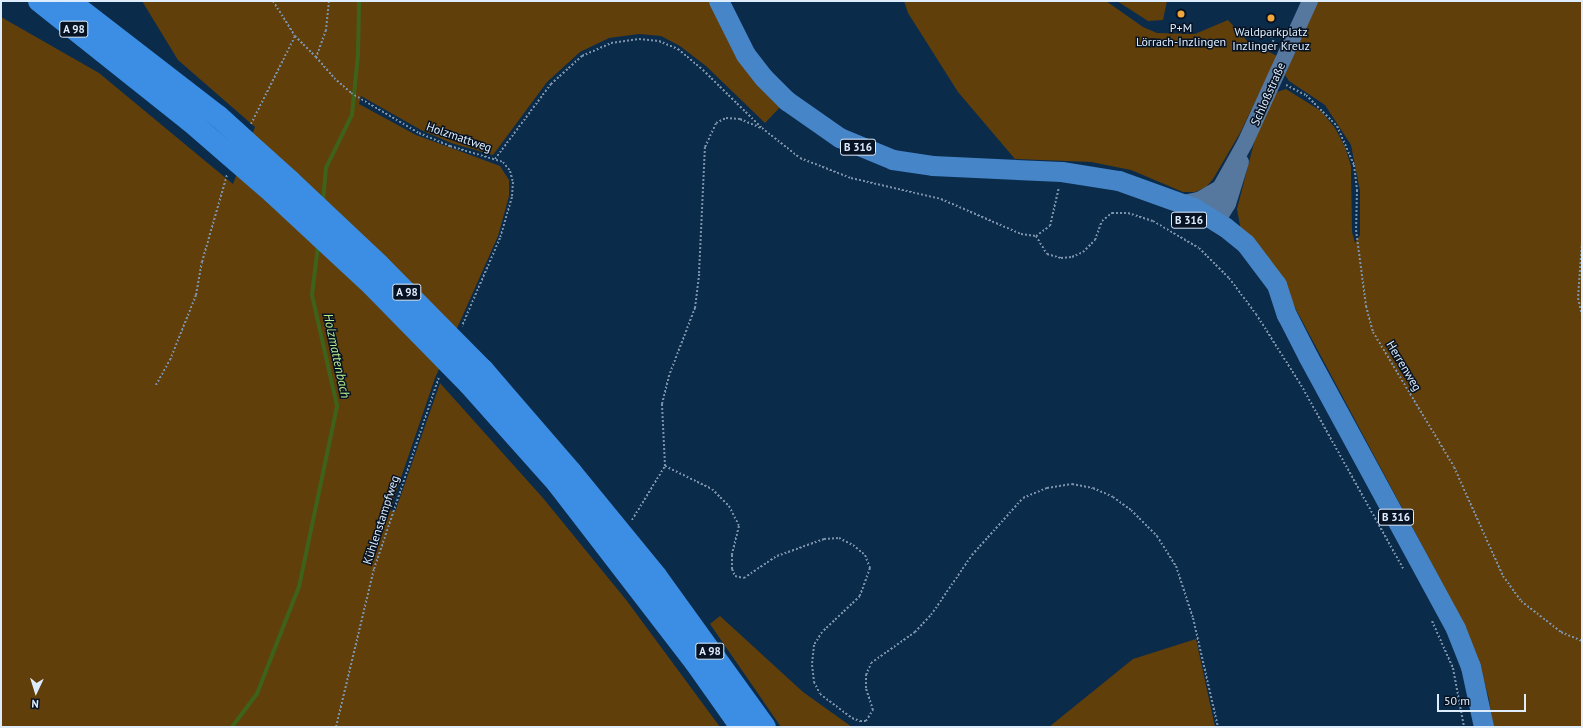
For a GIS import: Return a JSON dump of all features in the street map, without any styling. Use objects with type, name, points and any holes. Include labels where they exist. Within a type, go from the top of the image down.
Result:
[{"type":"highway","name":"A 98","points":[[39,1],[117,50]]},
{"type":"highway","name":"A 98","points":[[69,1],[190,121],[273,193],[378,292],[469,384],[647,582],[765,727]]},
{"type":"highway","name":"A 98","points":[[647,582],[741,727]]},
{"type":"main road","name":"B 316","points":[[719,1],[746,55],[764,78],[803,114],[840,138],[893,160],[926,165],[1062,172],[1106,178],[1183,203],[1217,222],[1246,244],[1268,271],[1277,285],[1287,315],[1456,629],[1471,667],[1484,727]]},
{"type":"main road","name":"B 316","points":[[1154,193],[1172,210],[1227,245],[1287,315]]},
{"type":"main road","points":[[1217,222],[1227,245]]},
{"type":"street","name":"Schloßstraße","points":[[1217,222],[1215,204],[1220,188],[1245,143],[1310,1]]},
{"type":"street","name":"Schloßstraße","points":[[1217,222],[1228,204],[1245,143]]},
{"type":"street","points":[[1183,203],[1199,200],[1220,188]]},
{"type":"path","name":"Holzmattweg","points":[[273,1],[295,36],[351,93],[419,133],[450,146],[503,162],[510,171],[513,182],[512,197],[500,238],[459,333]]},
{"type":"path","points":[[316,57],[326,30],[329,1]]},
{"type":"path","points":[[248,130],[295,36]]},
{"type":"path","points":[[495,159],[551,84],[582,56],[611,43],[639,39],[659,41],[678,49],[703,70],[762,128],[807,161],[852,178],[941,199],[1021,234],[1036,236],[1050,226],[1062,172]]},
{"type":"path","name":"Herrenweg","points":[[1275,79],[1306,96],[1323,110],[1338,126],[1348,146],[1354,165],[1357,190],[1356,230],[1366,306],[1373,332],[1454,467],[1503,576],[1521,601],[1561,632],[1582,641]]},
{"type":"path","points":[[632,520],[665,466],[662,404],[670,373],[695,308],[699,273],[705,147],[716,123],[726,118],[740,119],[762,128]]},
{"type":"path","points":[[156,385],[170,360],[196,295],[202,262],[229,172]]},
{"type":"path","points":[[1036,236],[1047,254],[1061,258],[1072,257],[1083,252],[1095,240],[1102,221],[1112,213],[1128,213],[1153,221],[1199,248],[1229,278],[1256,314],[1301,385],[1404,569]]},
{"type":"path","points":[[1582,242],[1578,298],[1582,316]]},
{"type":"path","name":"Kühlenstampfweg","points":[[336,727],[374,569],[440,375]]},
{"type":"path","points":[[665,466],[712,488],[729,506],[739,526],[732,555],[732,569],[735,576],[744,578],[777,556],[824,539],[839,538],[853,545],[865,556],[870,568],[860,596],[822,632],[814,646],[812,664],[814,682],[820,694],[852,718],[860,721],[866,721],[873,710],[866,688],[866,675],[871,663],[915,632],[931,615],[972,555],[1023,498],[1047,488],[1072,484],[1093,488],[1113,497],[1132,510],[1157,536],[1176,566],[1193,618],[1218,727]]},
{"type":"path","points":[[1431,617],[1453,668],[1464,727]]},
{"type":"shaded area","points":[[142,1],[712,1],[783,104],[765,123],[706,66],[680,46],[661,36],[639,34],[609,38],[580,52],[547,82],[493,155],[451,143],[421,130],[361,96],[359,104],[416,135],[500,166],[509,180],[509,196],[498,236],[435,378],[390,510],[395,512],[440,383],[543,498],[627,601],[720,727],[1,727],[1,17],[99,73],[233,184],[255,127],[178,60]]},
{"type":"shaded area","points":[[904,1],[1106,1],[1143,27],[1157,33],[1195,34],[1228,20],[1248,42],[1277,56],[1240,133],[1213,179],[1206,187],[1195,192],[1183,192],[1131,170],[1091,162],[1015,159],[958,92],[908,13]]},
{"type":"shaded area","points":[[1117,1],[1167,1],[1163,20],[1148,21]]},
{"type":"shaded area","points":[[1317,1],[1582,1],[1582,727],[1493,727],[1489,699],[1478,658],[1462,620],[1284,287],[1241,231],[1237,209],[1257,131],[1277,92],[1286,89],[1321,111],[1335,128],[1345,147],[1351,166],[1352,232],[1355,243],[1360,235],[1360,191],[1351,145],[1325,105],[1289,81],[1285,75]]},
{"type":"shaded area","points":[[720,616],[803,692],[852,727],[781,727],[710,624]]},
{"type":"shaded area","points":[[1196,639],[1215,727],[1049,727],[1133,659]]},
{"type":"waterway","name":"Holzmattenbach","points":[[323,202],[326,168],[352,115],[358,55],[359,1]]},
{"type":"waterway","name":"Holzmattenbach","points":[[232,727],[257,694],[299,587],[337,406],[312,295],[318,246]]},
{"type":"place","name":"P+M Lörrach-Inzlingen","points":[[1181,14]]},
{"type":"place","name":"Waldparkplatz Inzlinger Kreuz","points":[[1271,18]]}]
